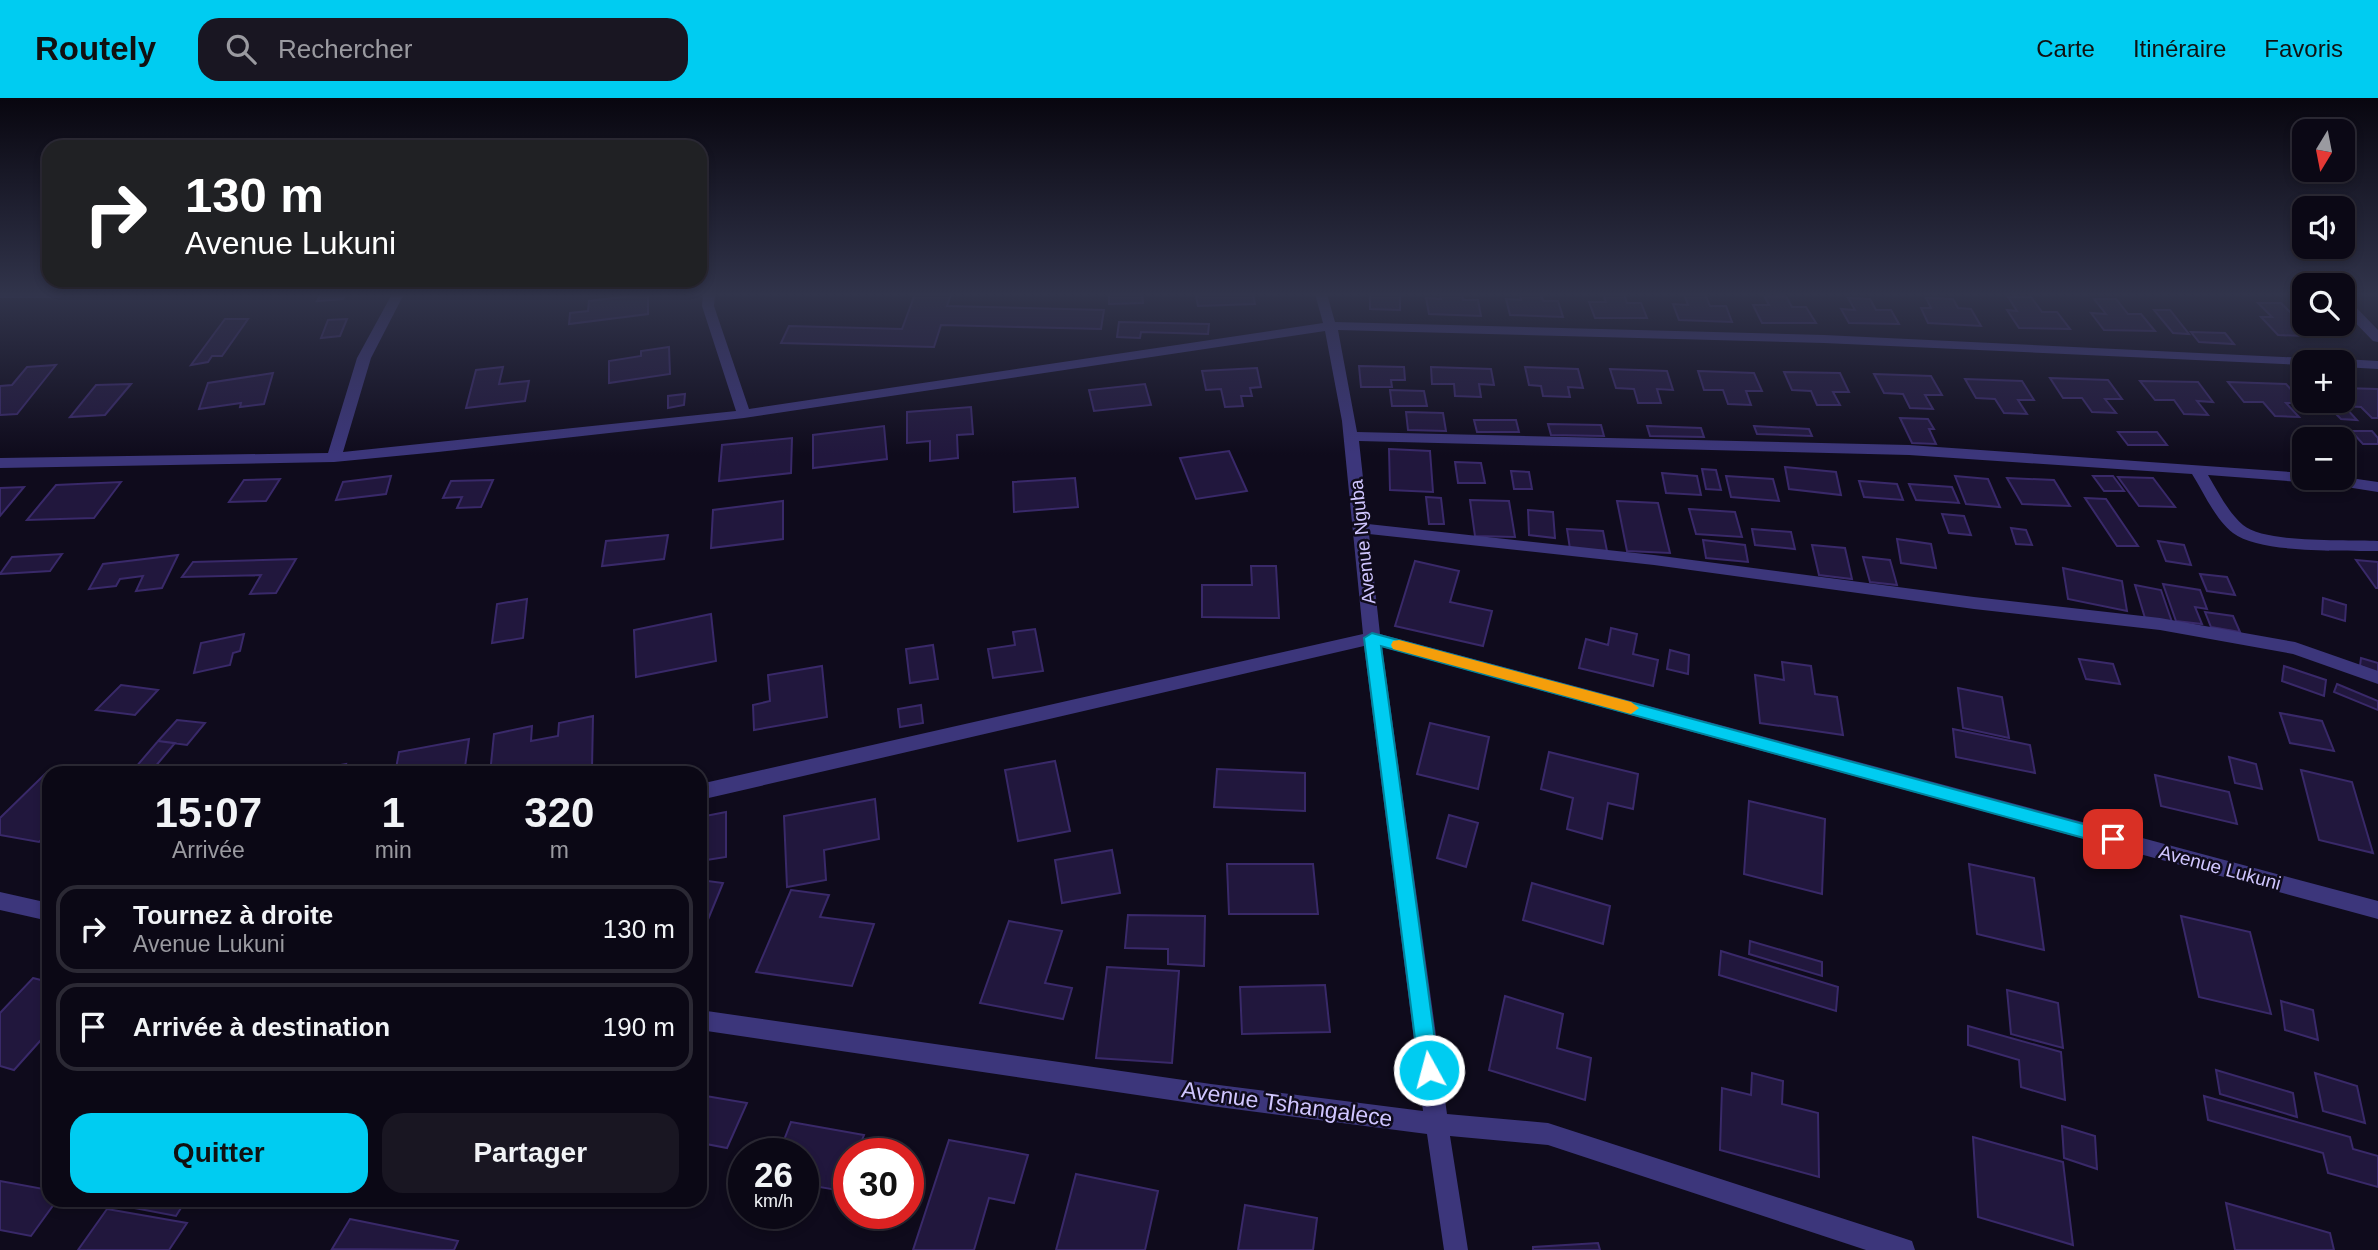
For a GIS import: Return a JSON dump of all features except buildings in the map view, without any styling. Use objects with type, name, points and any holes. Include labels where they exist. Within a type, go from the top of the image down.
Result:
[{"type":"street","points":[[334,457],[369,348]]},
{"type":"street","points":[[722,348],[744,414]]},
{"type":"street","points":[[0,463],[334,457],[744,414],[1187,348]]},
{"type":"street","name":"Avenue Nguba","points":[[1336,348],[1352,436],[1372,638],[1436,1124],[1456,1250]]},
{"type":"street","points":[[2014,348],[2292,361]]},
{"type":"street","points":[[2355,364],[2378,365]]},
{"type":"street","points":[[1352,436],[1909,450],[2327,479],[2378,487]]},
{"type":"street","points":[[2197,470],[2239,529],[2251,537],[2294,542],[2378,545]]},
{"type":"street","points":[[1360,528],[1654,560],[1974,603],[2160,624],[2295,648],[2378,678]]},
{"type":"street","points":[[707,790],[1372,638]]},
{"type":"street","name":"Avenue Lukuni","points":[[1372,638],[2378,910]]},
{"type":"street","points":[[0,901],[42,910]]},
{"type":"street","name":"Avenue Tshangalece","points":[[707,1021],[1211,1095],[1436,1124],[1548,1134],[1903,1250]]},
{"type":"slow traffic","points":[[1399,645],[1631,708]]},
{"type":"route","points":[[1429,1070],[1372,638],[2113,839]]}]
